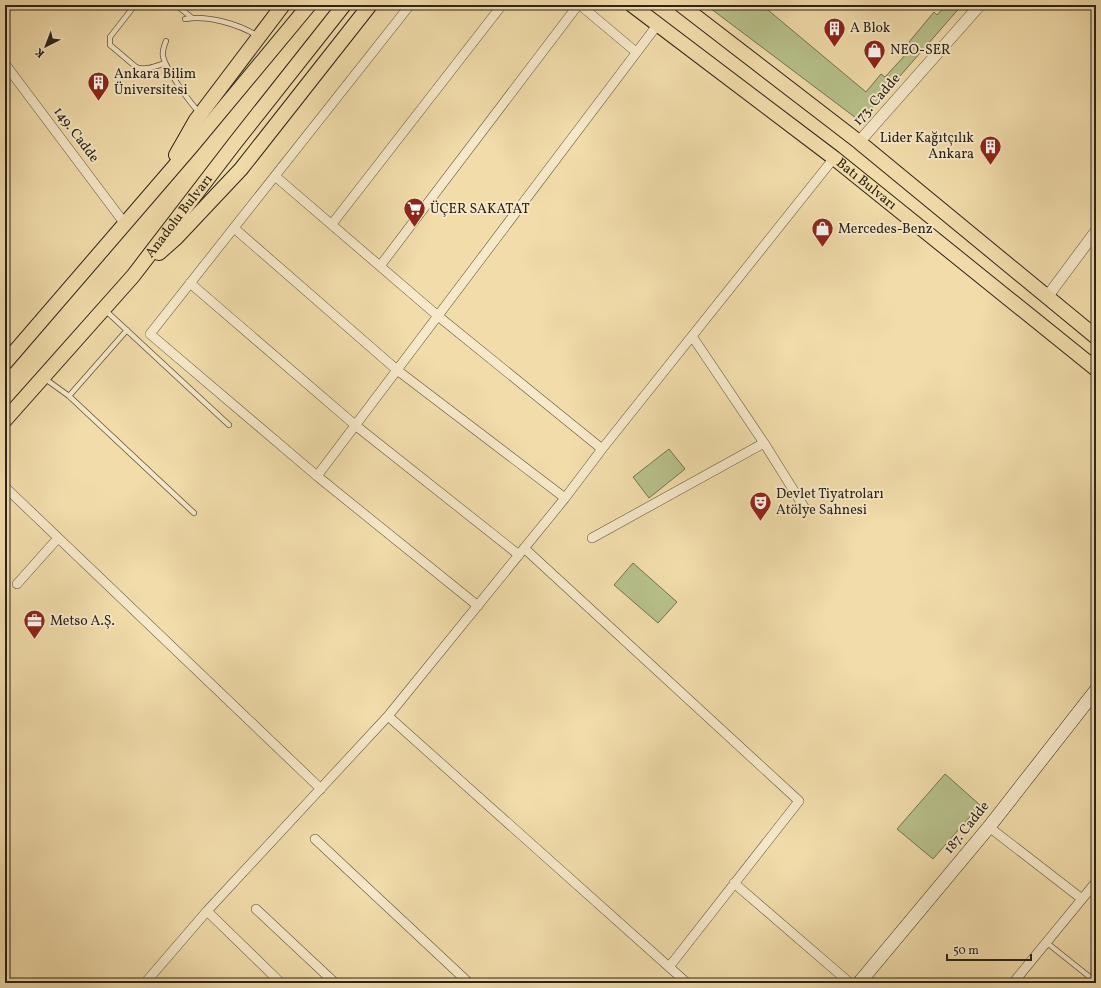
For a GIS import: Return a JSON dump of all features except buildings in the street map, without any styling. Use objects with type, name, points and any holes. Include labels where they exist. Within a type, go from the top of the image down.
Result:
[{"type":"main road","points":[[159,185],[201,114],[283,5]]},
{"type":"main road","points":[[5,363],[159,185],[309,5]]},
{"type":"main road","name":"Anadolu Bulvarı","points":[[5,420],[133,276],[235,143],[344,5]]},
{"type":"main road","points":[[133,276],[176,238],[242,169],[370,5]]},
{"type":"main road","name":"Batı Bulvarı","points":[[632,5],[834,158],[1096,369]]},
{"type":"main road","name":"Batı Bulvarı","points":[[681,5],[859,142],[1096,337]]},
{"type":"main road","name":"187. Cadde","points":[[858,983],[989,827],[1096,690]]},
{"type":"street","points":[[410,5],[150,334],[317,476],[478,606]]},
{"type":"street","points":[[332,224],[502,5]]},
{"type":"street","points":[[380,266],[579,5],[636,52]]},
{"type":"street","name":"173. Cadde","points":[[859,142],[980,5]]},
{"type":"street","points":[[317,476],[658,24]]},
{"type":"street","name":"149. Cadde","points":[[5,64],[125,224]]},
{"type":"street","points":[[145,983],[207,911],[388,716],[565,498],[602,449],[834,158]]},
{"type":"street","points":[[275,176],[438,316],[602,449]]},
{"type":"street","points":[[234,228],[397,370],[565,498]]},
{"type":"street","points":[[1047,297],[1096,231]]},
{"type":"street","points":[[190,283],[355,426],[522,551],[799,800],[668,967]]},
{"type":"street","points":[[692,336],[764,443],[804,506]]},
{"type":"street","points":[[592,538],[764,443]]},
{"type":"street","points":[[5,487],[321,789]]},
{"type":"street","points":[[17,584],[58,538]]},
{"type":"street","points":[[388,716],[686,983]]},
{"type":"street","points":[[989,827],[1082,899]]},
{"type":"street","points":[[315,839],[469,983]]},
{"type":"street","points":[[1013,983],[1096,882]]},
{"type":"street","points":[[734,883],[850,983]]},
{"type":"street","points":[[256,909],[335,983]]},
{"type":"street","points":[[207,911],[281,983]]},
{"type":"lane","points":[[135,5],[110,37],[110,45],[136,67],[141,69],[165,63]]},
{"type":"lane","points":[[176,5],[191,18]]},
{"type":"lane","points":[[185,19],[191,18],[231,24],[259,37]]},
{"type":"lane","points":[[166,41],[163,50],[165,63],[192,105],[201,114]]},
{"type":"lane","points":[[103,309],[229,425]]},
{"type":"lane","points":[[69,396],[127,330]]},
{"type":"lane","points":[[43,377],[69,396],[194,513]]},
{"type":"lane","points":[[1046,942],[1096,982]]},
{"type":"green space","points":[[706,5],[762,5],[866,92],[881,74],[885,77],[908,52],[904,48],[934,12],[937,15],[946,5],[962,5],[865,116],[856,118]]},
{"type":"green space","points":[[669,449],[685,469],[649,498],[633,477]]},
{"type":"green space","points":[[633,563],[677,602],[658,623],[614,585]]},
{"type":"green space","points":[[945,774],[980,805],[933,859],[897,829]]},
{"type":"place","name":"A Blok","points":[[835,48]]},
{"type":"place","name":"NEO-SER","points":[[874,70]]},
{"type":"place","name":"Ankara Bilim Üniversitesi","points":[[98,102]]},
{"type":"place","name":"Lider Kağıtçılık Ankara","points":[[990,166]]},
{"type":"place","name":"ÜÇER SAKATAT","points":[[415,228]]},
{"type":"place","name":"Mercedes-Benz","points":[[822,248]]},
{"type":"place","name":"Devlet Tiyatroları Atölye Sahnesi","points":[[760,522]]},
{"type":"place","name":"Metso A.Ş.","points":[[34,640]]}]
